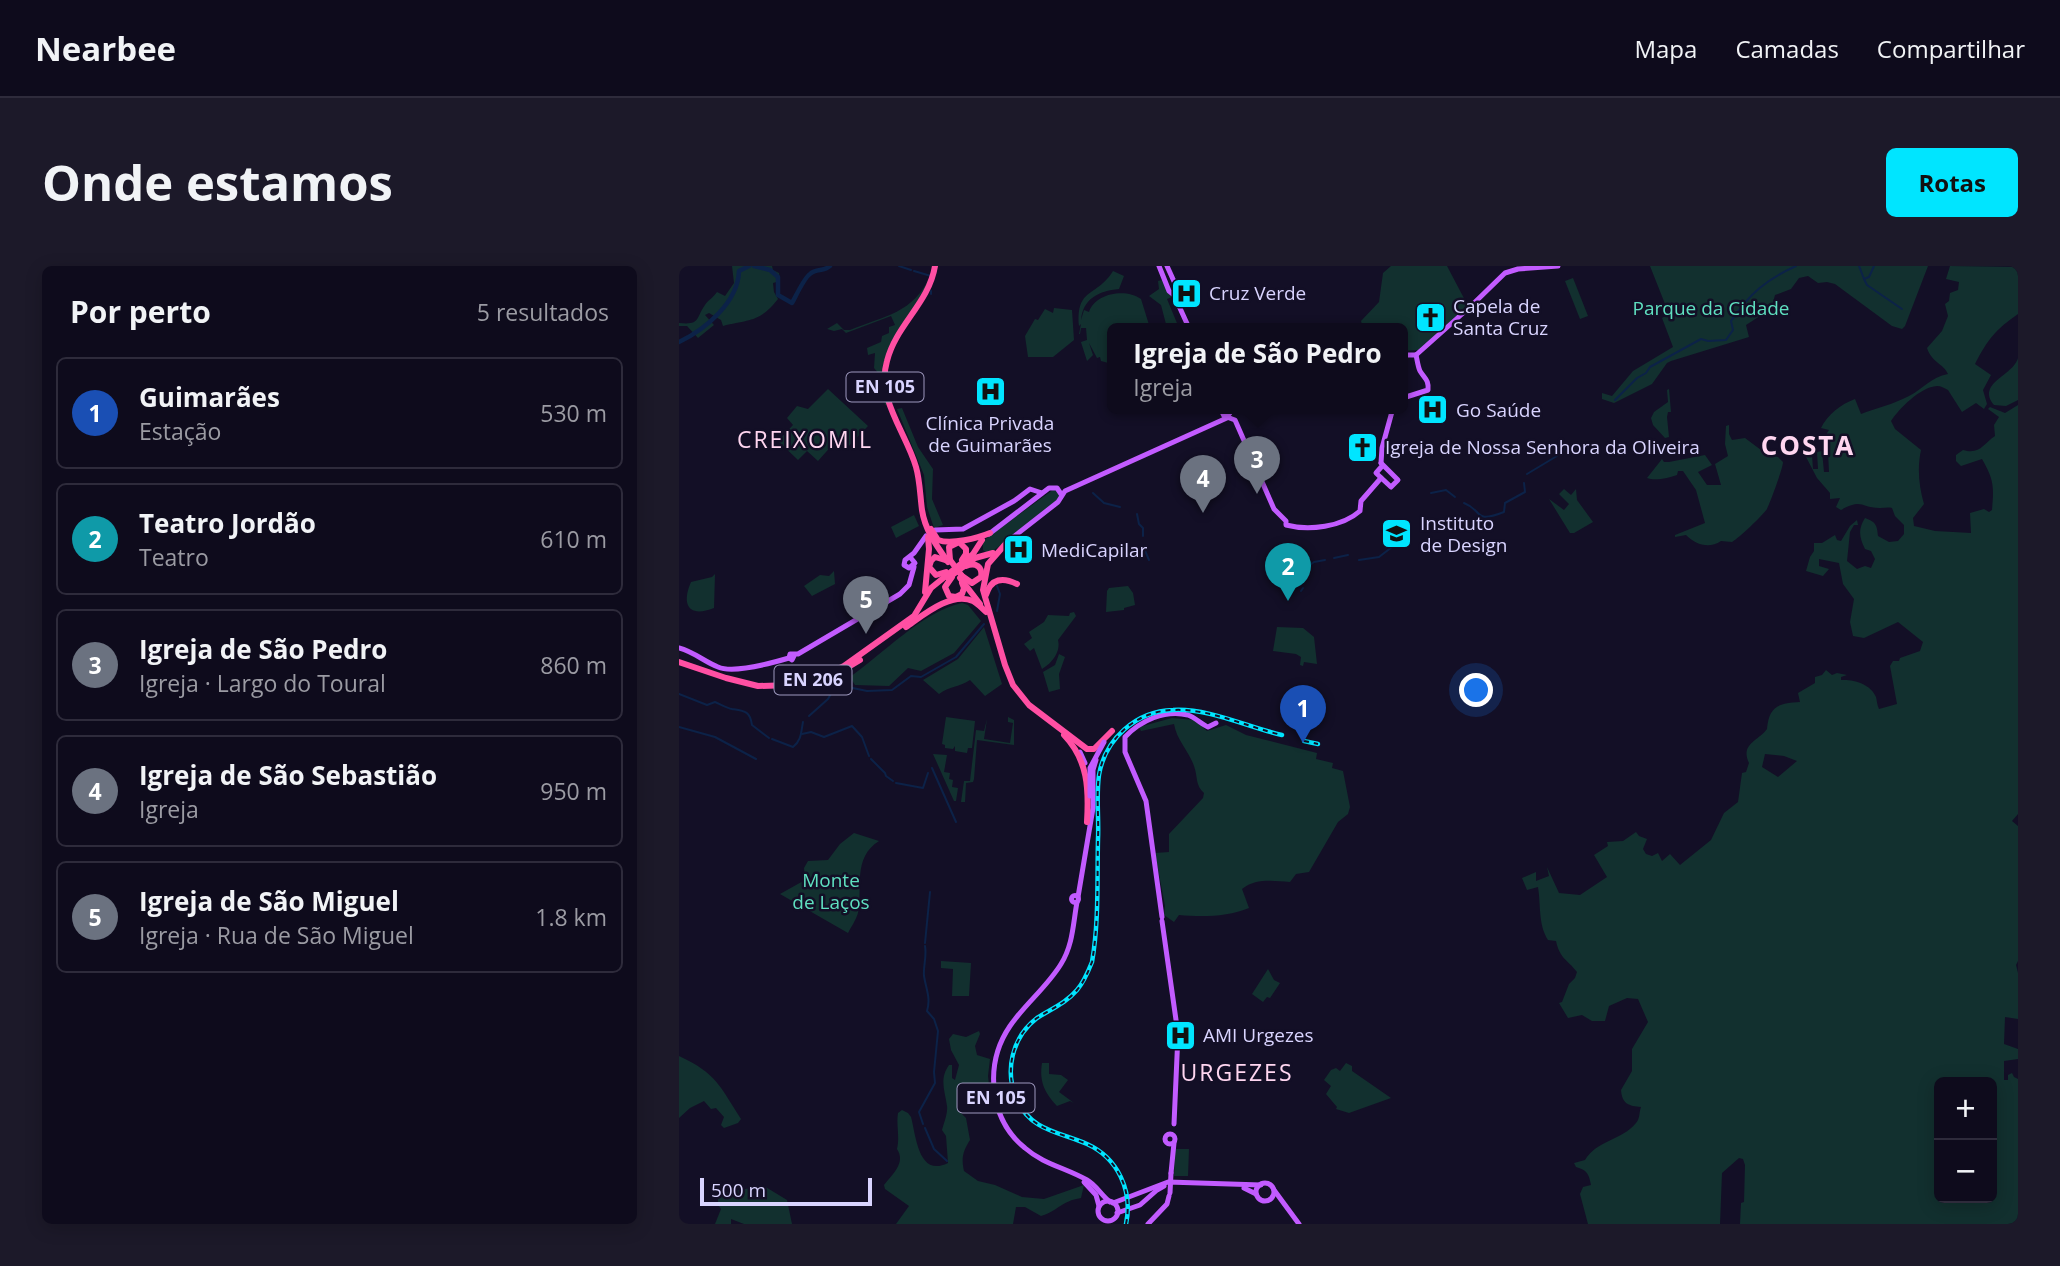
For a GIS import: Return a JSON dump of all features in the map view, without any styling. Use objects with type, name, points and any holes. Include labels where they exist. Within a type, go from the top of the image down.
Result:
[{"type":"highway","name":"EN 105","points":[[935,272],[922,301],[891,347],[884,374],[890,405],[917,469],[922,512],[934,538],[957,575],[987,610],[994,624],[1005,665],[1019,694],[1084,754],[1090,772],[1092,796],[1088,823]]},
{"type":"highway","points":[[930,527],[941,542],[974,539],[993,531]]},
{"type":"highway","points":[[923,601],[930,527]]},
{"type":"highway","name":"EN 206","points":[[679,664],[725,683],[756,690],[792,689],[811,685],[845,670],[910,625],[921,614],[934,592],[957,575],[982,540]]},
{"type":"highway","points":[[965,565],[978,561],[986,567],[1009,540]]},
{"type":"highway","points":[[955,543],[961,543],[967,552],[965,565],[975,564],[980,568],[980,579],[972,583],[957,575],[938,575],[930,569],[930,563],[935,557],[949,561],[950,547],[955,543]]},
{"type":"highway","points":[[987,610],[986,594],[992,583],[1005,579],[1015,582],[993,577],[989,575],[987,569],[995,555]]},
{"type":"highway","points":[[987,610],[983,587],[986,568],[995,555]]},
{"type":"highway","name":"EN 206","points":[[965,565],[976,557],[995,555]]},
{"type":"highway","name":"EN 206","points":[[679,664],[758,686],[791,685],[810,681],[844,666],[870,648],[914,616],[931,588],[957,575]]},
{"type":"highway","points":[[910,625],[937,607],[956,600],[974,601],[987,610]]},
{"type":"highway","points":[[1069,738],[1091,750],[1112,731]]},
{"type":"main road","points":[[1158,266],[1174,291],[1188,323]]},
{"type":"main road","points":[[1167,266],[1174,291]]},
{"type":"main road","points":[[1408,355],[1416,355],[1498,279],[1512,270],[1558,266]]},
{"type":"main road","points":[[1163,277],[1171,275]]},
{"type":"main road","points":[[1408,396],[1428,390],[1427,377],[1420,371],[1416,355]]},
{"type":"main road","points":[[1224,414],[1226,418]]},
{"type":"main road","points":[[1226,418],[1229,414]]},
{"type":"main road","points":[[1382,465],[1376,473],[1391,487],[1398,480],[1382,465],[1381,456],[1392,414]]},
{"type":"main road","points":[[1009,540],[1058,502],[1061,494],[1226,418],[1235,419],[1271,503],[1276,513],[1286,521],[1286,525],[1305,527],[1341,523],[1360,511],[1361,501],[1381,478]]},
{"type":"main road","points":[[995,555],[982,551],[979,545],[982,540],[1042,493],[1054,487],[1059,489],[1061,494]]},
{"type":"main road","points":[[930,527],[958,530],[991,513],[1003,511],[1030,489],[1042,493]]},
{"type":"main road","points":[[993,531],[1001,523],[1003,511]]},
{"type":"main road","points":[[679,648],[696,654],[716,667],[729,670],[792,657],[900,594],[909,585],[912,563],[921,540],[926,536]]},
{"type":"main road","points":[[1148,1224],[1162,1210],[1170,1194],[1172,1146],[1165,1140],[1173,1130],[1178,1034],[1146,801],[1125,751],[1124,740],[1136,726],[1161,716],[1189,716],[1208,727],[1216,723]]},
{"type":"main road","points":[[1069,738],[1089,766],[1093,765],[1112,731]]},
{"type":"main road","points":[[1088,823],[1091,764],[1112,731]]},
{"type":"main road","points":[[1088,823],[1093,803],[1093,770],[1098,754]]},
{"type":"main road","name":"EN 105","points":[[1088,823],[1073,931],[1065,957],[1055,973],[1009,1027],[997,1053],[994,1074],[998,1106],[1013,1136],[1033,1155],[1091,1182],[1112,1202],[1117,1213]]},
{"type":"main road","name":"EN 105","points":[[1066,1171],[1091,1188],[1101,1224]]},
{"type":"main road","points":[[1098,1207],[1102,1203],[1168,1182],[1269,1184],[1297,1224]]},
{"type":"main road","points":[[1099,1215],[1111,1222],[1123,1209],[1140,1205],[1159,1188],[1173,1184],[1236,1186],[1249,1189],[1260,1199],[1284,1208],[1297,1224]]},
{"type":"main road","points":[[1256,1194],[1261,1185]]},
{"type":"main road","points":[[1268,1200],[1272,1197],[1273,1189]]},
{"type":"green space","points":[[732,266],[772,266],[773,270],[779,273],[780,281],[773,283],[778,299],[759,316],[723,326],[721,320],[709,313],[705,315],[714,325],[698,338],[687,326],[679,326],[679,323],[697,320],[706,303],[717,292],[725,296],[734,283]]},
{"type":"green space","points":[[1391,266],[1447,266],[1467,308],[1419,350],[1408,351],[1408,323],[1362,323],[1379,302],[1383,273]]},
{"type":"green space","name":"Parque da Cidade","points":[[1650,266],[1928,266],[1902,329],[1892,326],[1835,284],[1818,283],[1808,276],[1799,278],[1791,289],[1775,295],[1771,310],[1767,306],[1760,316],[1746,325],[1749,337],[1671,361],[1652,384],[1614,403],[1602,399],[1602,393],[1612,396],[1633,371],[1673,347],[1662,318],[1669,314]]},
{"type":"green space","points":[[1950,266],[2018,267],[2018,314],[1993,336],[1975,364],[1991,375],[1983,390],[1987,404],[1984,409],[1976,403],[1962,412],[1948,390],[1937,386],[1930,387],[1917,394],[1891,421],[1895,429],[1921,450],[1919,477],[1924,504],[1913,518],[1914,526],[1935,531],[1971,533],[1970,513],[1992,510],[1992,483],[1982,459],[1961,466],[1956,461],[1956,455],[1963,450],[1977,450],[1995,436],[1994,425],[1999,417],[1988,409],[1990,407],[2005,413],[2018,405],[2018,814],[2012,821],[2018,826],[2018,1019],[2005,1017],[2004,1044],[2018,1049],[2018,1059],[2004,1061],[2004,1080],[2008,1080],[2008,1075],[2012,1073],[2018,1079],[2018,1224],[1740,1224],[1741,1203],[1744,1202],[1745,1165],[1743,1159],[1739,1158],[1722,1173],[1720,1224],[1588,1224],[1580,1194],[1583,1187],[1591,1185],[1587,1173],[1574,1163],[1585,1160],[1596,1148],[1623,1134],[1637,1121],[1641,1107],[1627,1103],[1621,1090],[1632,1071],[1632,1049],[1648,1022],[1638,999],[1627,998],[1609,1006],[1605,1021],[1592,1021],[1582,1015],[1568,1018],[1559,1003],[1577,972],[1562,955],[1556,941],[1548,940],[1545,934],[1538,887],[1527,890],[1522,878],[1536,872],[1536,881],[1549,876],[1547,867],[1559,893],[1580,895],[1607,877],[1594,855],[1608,846],[1607,842],[1623,841],[1636,832],[1647,839],[1643,849],[1646,854],[1652,856],[1658,853],[1662,861],[1670,854],[1680,865],[1711,840],[1724,813],[1738,802],[1742,773],[1746,772],[1749,763],[1748,747],[1767,729],[1773,711],[1780,705],[1800,702],[1798,693],[1815,683],[1815,677],[1826,670],[1832,675],[1847,675],[1841,677],[1841,680],[1851,680],[1866,686],[1874,692],[1879,709],[1897,704],[1890,666],[1893,661],[1920,651],[1923,642],[1898,622],[1864,638],[1853,636],[1850,622],[1854,599],[1843,584],[1839,563],[1819,559],[1819,566],[1829,569],[1823,576],[1806,571],[1814,551],[1814,543],[1822,543],[1835,535],[1837,540],[1841,541],[1857,520],[1858,525],[1854,525],[1850,532],[1847,561],[1857,569],[1865,566],[1871,568],[1875,559],[1871,551],[1865,549],[1860,529],[1865,518],[1875,524],[1878,536],[1889,542],[1898,541],[1904,534],[1904,525],[1895,516],[1892,508],[1873,508],[1858,504],[1841,510],[1836,507],[1840,498],[1830,499],[1830,493],[1817,478],[1805,455],[1812,455],[1813,469],[1818,469],[1817,452],[1822,451],[1824,472],[1829,472],[1829,430],[1821,428],[1835,410],[1855,399],[1861,414],[1903,399],[1948,374],[1927,348],[1942,331],[1948,316],[1945,304],[1949,301],[1950,293],[1958,290],[1959,282],[1946,279]],"holes":[[[1765,754],[1784,756],[1797,761],[1778,777],[1762,767]]]},
{"type":"green space","points":[[1113,271],[1124,276],[1119,289],[1098,294],[1088,301],[1082,313],[1081,320],[1084,310],[1089,312],[1098,300],[1120,293],[1141,299],[1148,323],[1107,323],[1107,363],[1101,361],[1100,357],[1097,358],[1089,343],[1093,355],[1087,361],[1079,336],[1081,342],[1087,340],[1086,328],[1081,328],[1079,334],[1081,305],[1089,294],[1107,280]]},
{"type":"green space","points":[[930,276],[887,354],[888,404],[885,405],[880,375],[874,368],[875,353],[868,355],[867,348],[881,342],[882,336],[889,333],[889,327],[895,325],[891,316],[846,333],[842,329],[827,329],[837,323],[844,330],[850,330],[897,312],[916,298]]},
{"type":"green space","points":[[1573,278],[1588,316],[1580,319],[1565,281]]},
{"type":"green space","points":[[1162,280],[1172,297],[1167,299],[1177,323],[1166,323],[1161,305],[1149,296],[1159,289],[1158,281]]},
{"type":"green space","points":[[1054,308],[1072,310],[1074,340],[1053,357],[1028,357],[1025,336],[1045,309],[1053,313]]},
{"type":"green space","points":[[2018,358],[2018,400],[2006,406],[1994,405],[1989,391],[1992,385],[2010,370]]},
{"type":"green space","points":[[828,389],[868,426],[846,449],[834,443],[818,461],[807,451],[798,460],[778,441],[793,425],[787,418],[797,406],[808,409]]},
{"type":"green space","points":[[1669,389],[1669,437],[1665,438],[1653,425],[1651,418],[1654,412],[1668,402]]},
{"type":"green space","points":[[902,408],[918,447],[933,469],[932,499],[943,525],[934,528],[927,507],[924,475],[897,409]]},
{"type":"green space","points":[[1729,425],[1732,440],[1745,438],[1783,462],[1767,509],[1732,542],[1721,541],[1707,545],[1686,535],[1675,537],[1705,523],[1696,490],[1683,471],[1666,478],[1647,478],[1662,459],[1669,462],[1705,455],[1712,465],[1698,472],[1707,485],[1721,485],[1715,464],[1728,456],[1725,444],[1726,426]]},
{"type":"green space","points":[[1054,489],[1060,494],[1057,501],[993,551],[987,553],[983,550],[983,541]]},
{"type":"green space","points":[[1564,489],[1571,495],[1576,489],[1577,500],[1593,522],[1574,533],[1570,533],[1549,499],[1564,510],[1569,504],[1559,494]]},
{"type":"green space","points":[[914,515],[919,526],[896,538],[891,527]]},
{"type":"green space","points":[[834,571],[835,584],[812,596],[804,586],[820,575],[829,576]]},
{"type":"green space","points":[[715,574],[714,608],[705,611],[693,610],[687,603],[691,582]]},
{"type":"green space","points":[[1128,586],[1133,593],[1135,605],[1124,610],[1106,612],[1109,588]]},
{"type":"green space","points":[[962,603],[968,605],[981,621],[954,653],[921,671],[908,668],[889,686],[855,685],[850,677],[904,634],[932,615]]},
{"type":"green space","points":[[1074,612],[1076,616],[1058,640],[1055,657],[1042,669],[1034,648],[1030,651],[1024,644],[1032,638],[1029,632],[1044,622],[1048,615],[1069,616]]},
{"type":"green space","points":[[984,627],[1002,684],[985,696],[970,680],[939,694],[923,680],[958,659]]},
{"type":"green space","points":[[1277,627],[1303,628],[1314,637],[1317,664],[1304,662],[1303,666],[1300,665],[1301,657],[1296,654],[1273,651]]},
{"type":"green space","points":[[1059,654],[1065,657],[1059,674],[1060,689],[1049,692],[1043,672],[1055,665]]},
{"type":"green space","points":[[946,717],[975,721],[972,748],[968,748],[967,753],[955,751],[955,746],[953,749],[945,748],[942,744]]},
{"type":"green space","points":[[1008,717],[1014,720],[1014,745],[977,740],[974,779],[973,782],[966,783],[965,802],[961,802],[964,781],[970,781],[976,730],[984,731],[987,719],[984,739],[1010,743],[1013,723],[1008,722]]},
{"type":"green space","points":[[1172,718],[1195,720],[1207,731],[1226,725],[1246,735],[1317,753],[1316,759],[1333,763],[1332,768],[1343,771],[1350,807],[1348,814],[1338,822],[1309,872],[1296,874],[1290,882],[1265,881],[1247,886],[1242,889],[1249,908],[1241,911],[1214,916],[1179,915],[1174,922],[1164,915],[1165,906],[1155,853],[1169,852],[1169,834],[1203,798],[1204,793],[1199,787],[1194,766],[1174,724],[1141,731],[1139,727]]},
{"type":"green space","points":[[933,754],[947,755],[944,772],[950,773],[952,787],[958,788],[956,801],[954,801]]},
{"type":"green space","name":"Monte de Laços","points":[[854,833],[879,841],[865,856],[860,874],[858,913],[848,933],[780,894],[805,880],[804,868],[808,861],[828,860],[840,844]]},
{"type":"green space","points":[[941,961],[971,963],[969,996],[952,996],[953,969],[941,968]]},
{"type":"green space","points":[[1268,969],[1274,980],[1280,983],[1270,998],[1267,997],[1263,1002],[1252,994]]},
{"type":"green space","points":[[979,1031],[975,1046],[977,1055],[990,1059],[988,1076],[991,1103],[981,1108],[974,1106],[961,1113],[966,1118],[970,1140],[963,1155],[964,1171],[978,1181],[1022,1197],[1044,1199],[1084,1185],[1081,1198],[1069,1201],[1041,1216],[1025,1207],[1016,1207],[1013,1224],[896,1224],[909,1206],[885,1189],[884,1185],[900,1159],[897,1149],[898,1113],[902,1110],[911,1117],[924,1160],[930,1165],[938,1166],[948,1163],[946,1136],[942,1130],[947,1109],[943,1080],[949,1065],[952,1065],[952,1078],[955,1080],[959,1065],[949,1039],[953,1034],[966,1037]]},
{"type":"green space","points":[[679,1056],[701,1068],[716,1082],[741,1119],[738,1123],[724,1128],[721,1125],[724,1117],[704,1101],[679,1118]]},
{"type":"green space","points":[[1042,1063],[1049,1063],[1049,1074],[1061,1075],[1068,1080],[1059,1092],[1074,1103],[1070,1101],[1057,1106],[1053,1101],[1042,1082]]},
{"type":"green space","points":[[1346,1063],[1352,1066],[1352,1071],[1391,1098],[1349,1113],[1336,1109],[1326,1094],[1331,1086],[1324,1080],[1331,1070],[1336,1068],[1340,1071]]},
{"type":"green space","points":[[1175,1149],[1189,1149],[1188,1176],[1174,1176]]},
{"type":"green space","points":[[764,1186],[787,1200],[792,1224],[744,1224],[731,1219],[731,1224],[715,1224],[721,1209],[718,1198],[726,1192]]},
{"type":"waterway","points":[[679,342],[700,330],[719,313],[733,293],[739,271],[749,266]]},
{"type":"waterway","points":[[754,266],[770,270],[778,277],[778,295],[792,303],[812,272],[830,266]]},
{"type":"waterway","points":[[899,266],[911,270]]},
{"type":"waterway","points":[[1615,400],[1650,367],[1701,339],[1726,340],[1733,330],[1731,321],[1752,295],[1776,276],[1796,266]]},
{"type":"waterway","points":[[1859,266],[1864,279],[1869,277],[1874,266]]},
{"type":"waterway","points":[[914,271],[931,276]]},
{"type":"waterway","points":[[1864,279],[1867,285],[1902,309]]},
{"type":"waterway","points":[[1527,474],[1562,453],[1566,446]]},
{"type":"waterway","points":[[1464,503],[1483,517],[1504,512],[1505,503],[1525,492],[1524,483]]},
{"type":"waterway","points":[[1431,493],[1446,490],[1455,497]]},
{"type":"waterway","points":[[1093,493],[1104,503],[1120,507]]},
{"type":"waterway","points":[[1137,514],[1139,524],[1143,528],[1143,536]]},
{"type":"waterway","points":[[1143,546],[1149,560]]},
{"type":"waterway","points":[[1359,560],[1379,557],[1392,547]]},
{"type":"waterway","points":[[1334,558],[1348,555]]},
{"type":"waterway","points":[[1290,579],[1314,562],[1325,560]]},
{"type":"waterway","points":[[997,586],[1000,594],[997,611]]},
{"type":"waterway","points":[[809,716],[832,692],[848,687],[867,691],[892,690],[911,676],[921,677],[956,657],[984,624]]},
{"type":"waterway","points":[[679,694],[707,705],[715,702],[746,712],[752,725],[769,738]]},
{"type":"waterway","points":[[772,739],[793,747],[800,738],[803,722]]},
{"type":"waterway","points":[[802,734],[811,732],[824,737],[852,726],[862,737],[869,756]]},
{"type":"waterway","points":[[679,727],[715,737],[756,759]]},
{"type":"waterway","points":[[871,759],[893,781]]},
{"type":"waterway","points":[[932,768],[956,822]]},
{"type":"waterway","points":[[896,783],[923,788],[928,773]]},
{"type":"waterway","points":[[925,943],[930,892]]},
{"type":"waterway","points":[[923,1124],[919,1112],[935,1083],[938,1031],[934,1019],[927,1011],[925,946]]},
{"type":"waterway","points":[[925,1128],[934,1149],[947,1161]]},
{"type":"railway","points":[[1126,1224],[1128,1212],[1125,1188],[1115,1167],[1098,1150],[1047,1129],[1030,1118],[1017,1100],[1011,1078],[1013,1055],[1021,1035],[1037,1018],[1073,995],[1092,962],[1096,932],[1098,791],[1102,762],[1124,729],[1159,712],[1200,712],[1282,735]]},
{"type":"railway","points":[[1304,741],[1318,744]]},
{"type":"place","name":"Cruz Verde","points":[[1186,293]]},
{"type":"place","name":"Capela de Santa Cruz","points":[[1430,317]]},
{"type":"place","name":"Clínica Privada de Guimarães","points":[[990,392]]},
{"type":"place","name":"Go Saúde","points":[[1433,410]]},
{"type":"place","name":"Igreja de Nossa Senhora da Oliveira","points":[[1362,447]]},
{"type":"place","name":"Igreja de São Pedro","points":[[1257,494]]},
{"type":"place","name":"Igreja de São Sebastião","points":[[1203,513]]},
{"type":"place","name":"Instituto de Design","points":[[1397,534]]},
{"type":"place","name":"MediCapilar","points":[[1018,550]]},
{"type":"place","name":"Teatro Jordão","points":[[1288,601]]},
{"type":"place","name":"Igreja de São Miguel","points":[[866,634]]},
{"type":"place","name":"Guimarães","points":[[1303,743]]},
{"type":"place","name":"AMI Urgezes","points":[[1180,1035]]},
{"type":"district","name":"CREIXOMIL","points":[[805,440]]},
{"type":"district","name":"COSTA","points":[[1808,446]]},
{"type":"district","name":"URGEZES","points":[[1237,1073]]}]
